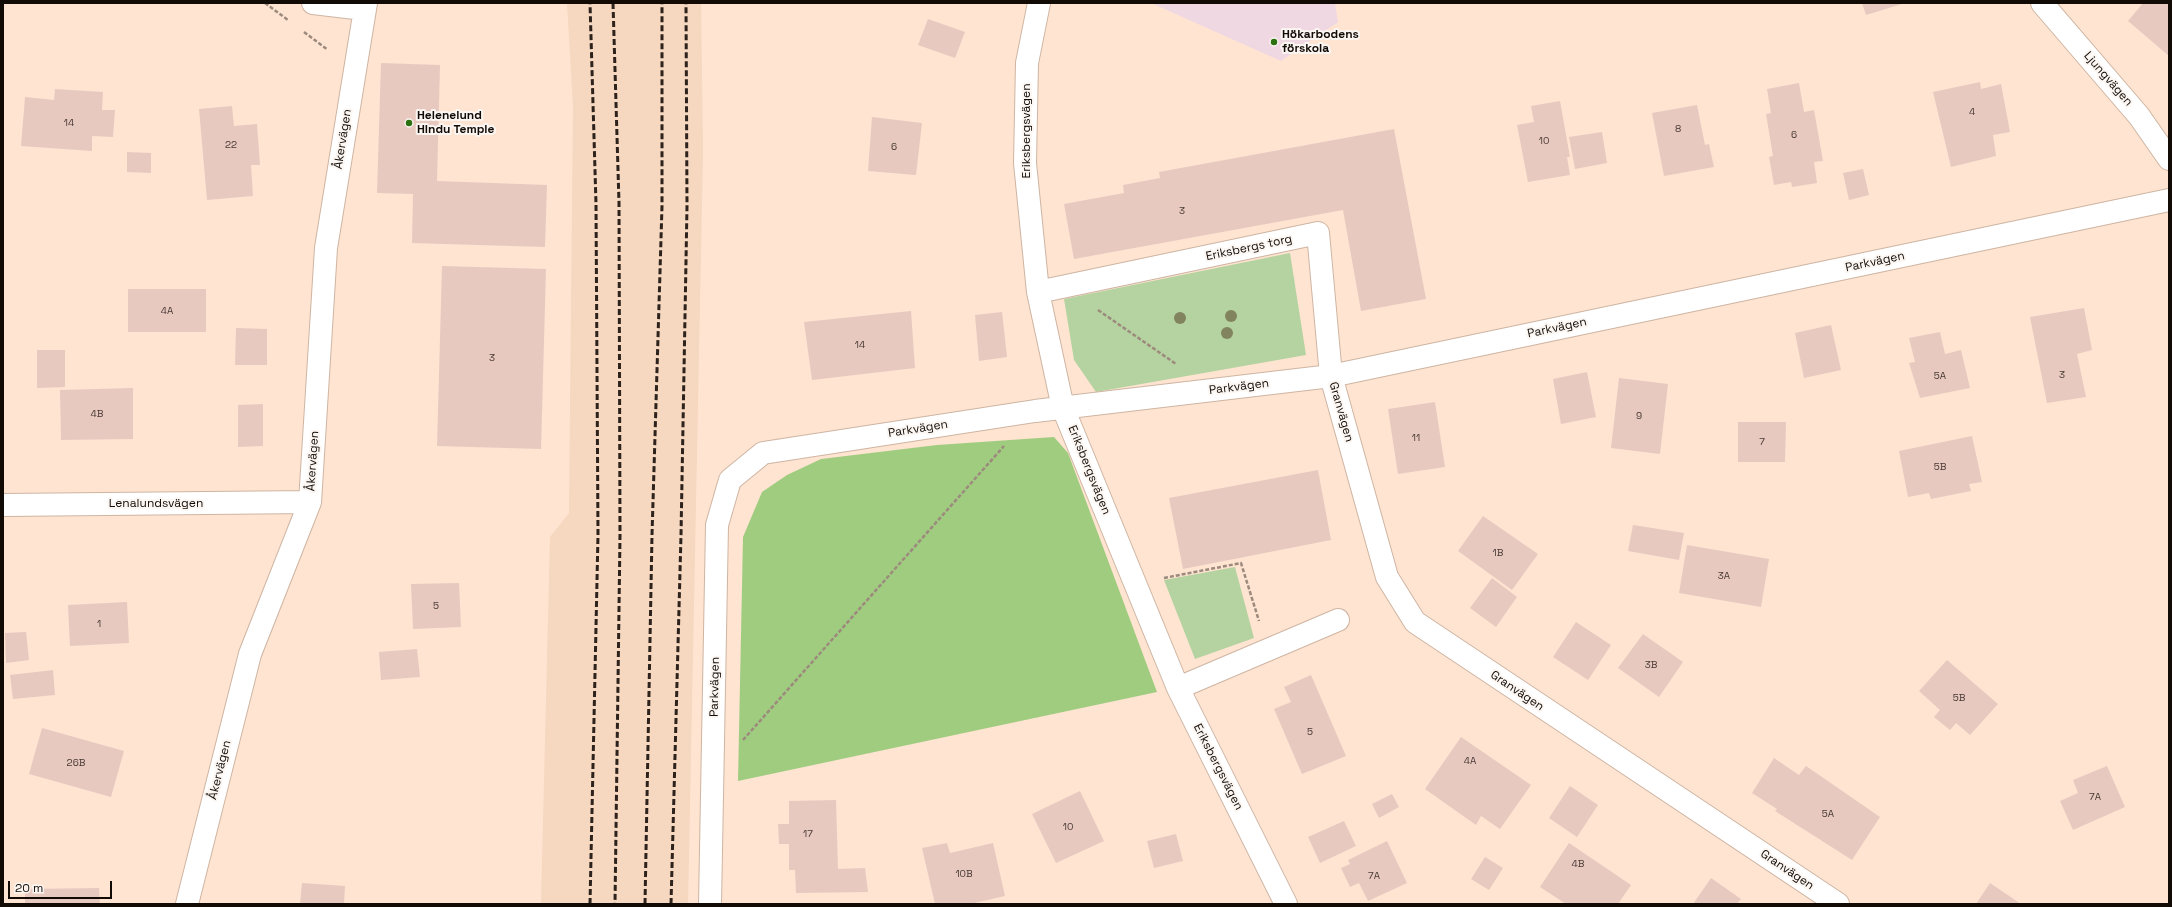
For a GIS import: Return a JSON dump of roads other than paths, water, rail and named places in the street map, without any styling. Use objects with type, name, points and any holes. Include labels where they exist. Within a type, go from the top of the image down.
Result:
[{"type":"street","points":[[313,3],[365,6]]},
{"type":"street","name":"Eriksbergsvägen","points":[[1039,3],[1027,63],[1025,163],[1038,292],[1063,408],[1178,688],[1286,904]]},
{"type":"street","name":"Ljungvägen","points":[[2042,3],[2139,116],[2169,159]]},
{"type":"street","name":"Åkervägen","points":[[187,904],[250,654],[310,502],[326,248],[365,6]]},
{"type":"street","name":"Parkvägen","points":[[710,904],[718,525],[730,480],[763,453],[1035,411],[1331,376],[2169,200]]},
{"type":"street","name":"Eriksbergs torg","points":[[1038,292],[1318,233],[1331,376]]},
{"type":"street","name":"Granvägen","points":[[1331,376],[1387,577],[1415,622],[1838,904]]},
{"type":"street","name":"Lenalundsvägen","points":[[3,505],[310,502]]},
{"type":"street","points":[[1178,688],[1338,620]]},
{"type":"railway","points":[[590,3],[596,204],[598,535],[590,904]]},
{"type":"railway","points":[[613,3],[619,203],[620,535],[615,904]]},
{"type":"railway","points":[[645,904],[652,535],[662,206],[662,3]]},
{"type":"railway","points":[[671,904],[681,535],[687,206],[686,3]]},
{"type":"place","name":"Hökarbodens förskola","points":[[1274,42]]},
{"type":"place","name":"Helenelund Hindu Temple","points":[[409,123]]}]
